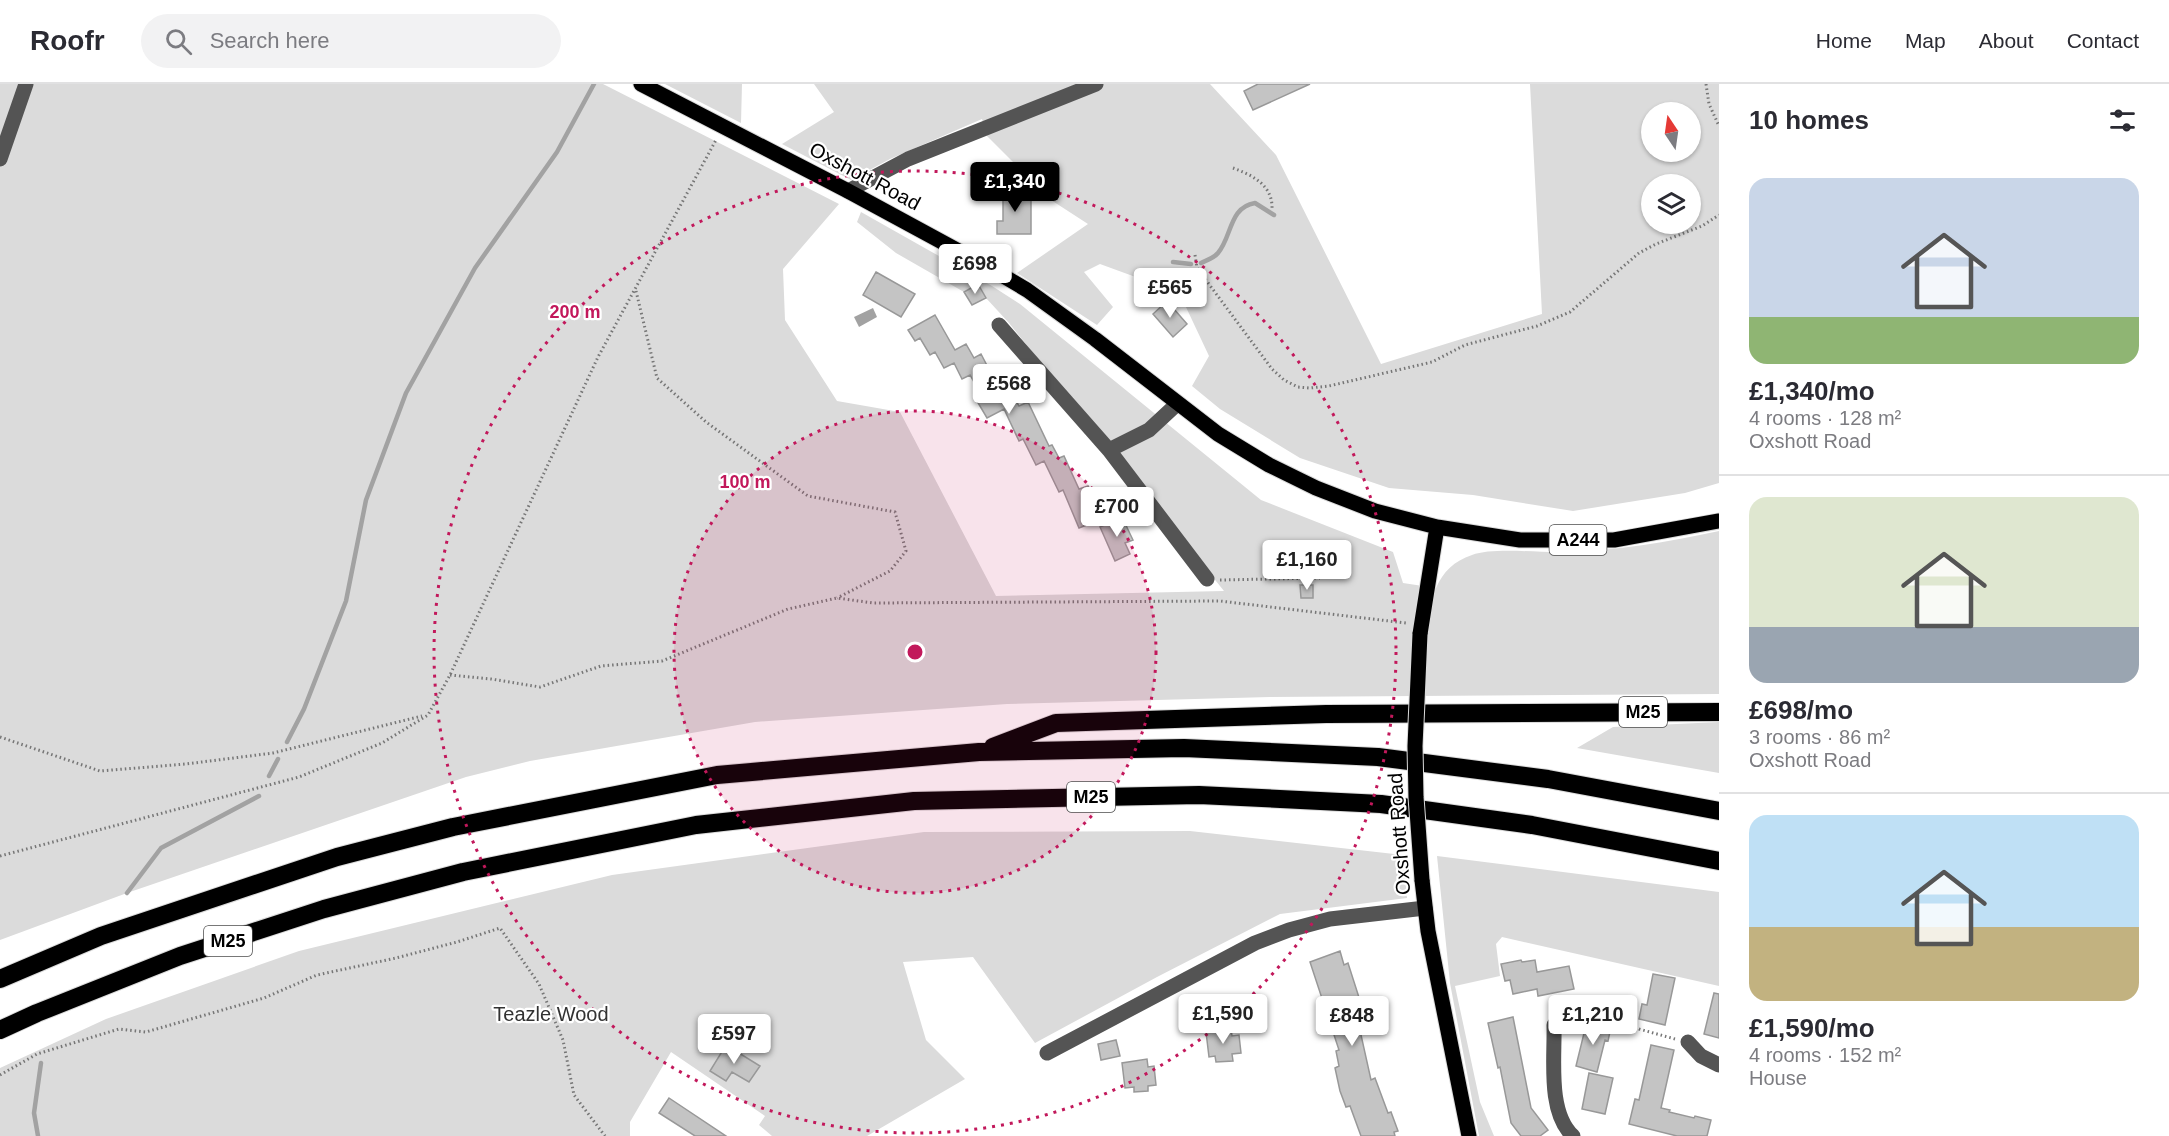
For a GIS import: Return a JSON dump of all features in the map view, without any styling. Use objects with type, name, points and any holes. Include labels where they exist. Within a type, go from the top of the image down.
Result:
[{"type":"highway","name":"M25","points":[[979,752],[1056,723],[1326,714],[1719,712]]},
{"type":"highway","name":"M25","points":[[0,979],[101,936],[337,857],[453,827],[717,775],[979,752],[1184,748],[1378,757],[1548,779],[1719,811]]},
{"type":"highway","name":"M25","points":[[0,1030],[36,1013],[180,956],[324,909],[463,872],[696,825],[914,801],[1199,795],[1381,804],[1532,825],[1719,861]]},
{"type":"main road","name":"Oxshott Road","points":[[641,84],[848,191],[1027,290],[1095,339],[1218,434],[1259,459],[1316,488],[1375,511],[1437,528],[1520,540],[1614,540],[1719,521]]},
{"type":"main road","name":"Oxshott Road","points":[[1437,528],[1420,629],[1415,746],[1416,797],[1425,908],[1469,1136]]},
{"type":"street","points":[[0,159],[26,84]]},
{"type":"street","points":[[848,191],[908,159],[1096,84]]},
{"type":"street","points":[[999,325],[1109,450],[1207,579]]},
{"type":"street","points":[[1109,450],[1149,430],[1177,404]]},
{"type":"street","points":[[1047,1053],[1255,942],[1330,919],[1425,908]]},
{"type":"street","points":[[1554,1025],[1555,1101],[1560,1118],[1573,1136]]},
{"type":"street","points":[[1688,1042],[1701,1056],[1719,1065]]},
{"type":"path","points":[[1706,84],[1709,104],[1719,126]]},
{"type":"path","points":[[0,856],[299,777],[381,743],[428,715],[450,675],[598,357],[723,127]]},
{"type":"path","points":[[1233,168],[1261,181],[1270,194],[1272,209]]},
{"type":"path","points":[[1195,255],[1197,268],[1272,369],[1284,380],[1298,387],[1310,388],[1329,386],[1432,362],[1466,345],[1522,331],[1559,318],[1580,305],[1639,254],[1666,239],[1702,226],[1719,215]]},
{"type":"path","points":[[450,675],[540,687],[601,666],[662,661],[788,609],[837,598],[890,571],[906,551],[895,513],[808,496],[706,422],[657,378],[635,289]]},
{"type":"path","points":[[1207,579],[1320,578]]},
{"type":"path","points":[[837,598],[873,603],[1220,602],[1420,629]]},
{"type":"path","points":[[0,737],[100,771],[186,764],[273,753],[428,715]]},
{"type":"path","points":[[0,1075],[36,1054],[119,1029],[146,1032],[264,998],[317,975],[396,958],[500,928],[539,984],[563,1040],[574,1095],[605,1136]]},
{"type":"path","points":[[1580,1010],[1597,1011],[1616,1016],[1659,1036],[1688,1042]]},
{"type":"green space","points":[[0,84],[603,84],[839,204],[783,269],[785,320],[837,401],[900,412],[996,596],[1224,591],[1009,323],[986,298],[978,284],[964,292],[896,253],[857,222],[861,212],[1020,304],[1261,500],[1393,552],[1403,583],[1436,588],[1442,577],[1455,564],[1466,557],[1492,551],[1603,550],[1719,531],[1719,694],[1270,697],[1007,704],[755,722],[530,761],[466,777],[127,893],[0,940]]},
{"type":"green space","points":[[665,84],[742,84],[741,123]]},
{"type":"green space","points":[[814,84],[1210,84],[1276,155],[1381,364],[1542,314],[1530,84],[1719,84],[1719,483],[1685,493],[1573,511],[1473,495],[1389,488],[1300,458],[1220,409],[1192,386],[1209,356],[1185,305],[1141,279],[1100,264],[1084,272],[1113,307],[1097,325],[1017,273],[1088,224],[1051,200],[987,136],[982,119],[890,159],[851,180],[782,144],[834,112]]},
{"type":"green space","points":[[1719,722],[1719,773],[1577,748],[1613,727]]},
{"type":"green space","name":"Teazle Wood","points":[[1190,831],[1403,855],[1407,898],[1280,914],[1035,1043],[973,957],[903,962],[926,1040],[965,1079],[867,1136],[772,1136],[759,1125],[765,1116],[671,1052],[630,1122],[630,1136],[0,1136],[0,1068],[106,1019],[299,951],[612,875],[924,832]]},
{"type":"green space","points":[[1437,856],[1719,892],[1719,986],[1502,937],[1496,944],[1500,976],[1455,986],[1480,1102],[1494,1136],[1479,1136],[1450,983]]},
{"type":"shaded area","points":[[873,308],[877,317],[859,327],[854,317]]},
{"type":"building","points":[[1258,84],[1310,84],[1253,110],[1244,91]]},
{"type":"building","points":[[1003,187],[1023,187],[1023,197],[1031,198],[1031,234],[997,234],[997,221],[1003,221]]},
{"type":"building","points":[[876,272],[915,294],[901,317],[863,295]]},
{"type":"building","points":[[978,284],[986,298],[972,305],[964,292]]},
{"type":"building","points":[[1167,301],[1187,324],[1173,337],[1153,314]]},
{"type":"building","points":[[935,315],[955,350],[966,344],[974,358],[981,354],[992,375],[1000,371],[1019,406],[1028,402],[1049,446],[1052,445],[1059,458],[1064,456],[1079,489],[1088,486],[1102,519],[1079,528],[1063,490],[1059,492],[1044,461],[1036,465],[1023,439],[1019,441],[1004,409],[987,418],[977,401],[983,398],[970,375],[962,379],[954,363],[944,368],[935,352],[930,355],[920,338],[915,341],[908,330]]},
{"type":"building","points":[[1122,517],[1133,540],[1125,543],[1130,554],[1115,561],[1100,527]]},
{"type":"building","points":[[1300,585],[1313,585],[1313,598],[1301,598]]},
{"type":"building","points":[[1340,951],[1344,965],[1348,963],[1363,1010],[1359,1011],[1364,1024],[1359,1026],[1371,1080],[1375,1078],[1388,1113],[1391,1112],[1398,1131],[1394,1132],[1395,1136],[1361,1136],[1350,1106],[1346,1107],[1340,1091],[1335,1068],[1339,1066],[1336,1051],[1339,1050],[1310,962]]},
{"type":"building","points":[[1521,960],[1522,962],[1535,960],[1537,972],[1569,966],[1574,989],[1538,996],[1537,989],[1513,994],[1510,980],[1505,981],[1501,964]]},
{"type":"building","points":[[1653,974],[1675,978],[1665,1025],[1639,1019],[1642,1004],[1647,1005]]},
{"type":"building","points":[[1714,993],[1719,994],[1719,1038],[1704,1034]]},
{"type":"building","points":[[1199,1008],[1203,1023],[1187,1027],[1183,1012]]},
{"type":"building","points":[[1513,1017],[1531,1108],[1548,1130],[1540,1136],[1521,1136],[1511,1123],[1500,1067],[1498,1068],[1488,1023]]},
{"type":"building","points":[[1587,1021],[1611,1027],[1608,1041],[1605,1040],[1597,1072],[1576,1066]]},
{"type":"building","points":[[1231,1029],[1232,1036],[1239,1035],[1241,1053],[1232,1054],[1233,1061],[1216,1062],[1215,1056],[1209,1057],[1206,1032]]},
{"type":"building","points":[[1116,1040],[1120,1056],[1101,1060],[1098,1044]]},
{"type":"building","points":[[726,1045],[760,1066],[749,1082],[732,1072],[726,1081],[710,1071]]},
{"type":"building","points":[[1651,1045],[1674,1050],[1661,1108],[1694,1118],[1695,1116],[1711,1120],[1707,1136],[1677,1136],[1629,1124],[1635,1099],[1639,1100]]},
{"type":"building","points":[[1147,1059],[1148,1067],[1154,1066],[1156,1085],[1148,1086],[1148,1091],[1134,1092],[1134,1087],[1125,1088],[1122,1063]]},
{"type":"building","points":[[1589,1073],[1613,1078],[1605,1114],[1582,1109]]},
{"type":"building","points":[[669,1098],[726,1136],[695,1136],[659,1113]]},
{"type":"waterway","points":[[287,742],[304,709],[346,601],[366,500],[406,393],[475,268],[557,152],[594,84]]},
{"type":"waterway","points":[[1201,263],[1218,253],[1240,210],[1255,203],[1274,215]]},
{"type":"waterway","points":[[1173,262],[1191,264]]},
{"type":"waterway","points":[[269,776],[278,759]]},
{"type":"waterway","points":[[127,893],[161,848],[259,796]]},
{"type":"waterway","points":[[38,1136],[34,1113],[41,1063]]}]
